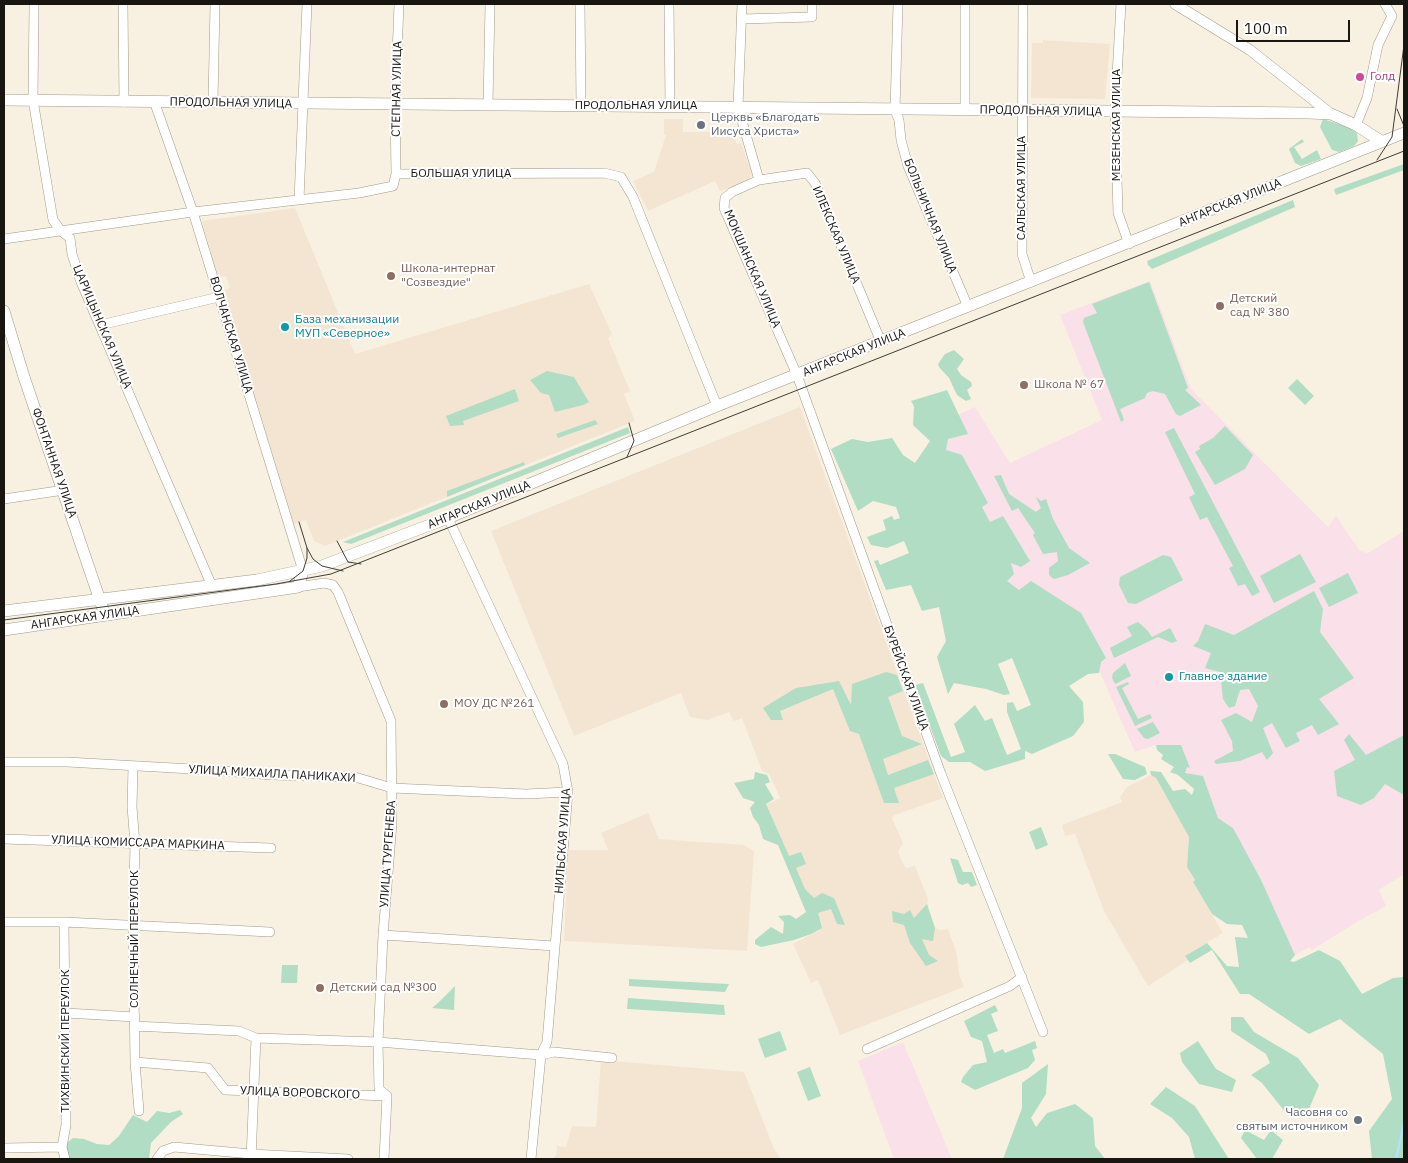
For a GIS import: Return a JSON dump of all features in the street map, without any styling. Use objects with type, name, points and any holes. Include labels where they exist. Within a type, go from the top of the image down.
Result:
[{"type":"main road","name":"ПРОДОЛЬНАЯ УЛИЦА","points":[[4,100],[213,101],[302,105],[670,106],[895,110],[1021,109],[1331,114],[1356,125],[1381,141]]},
{"type":"main road","name":"АНГАРСКАЯ УЛИЦА","points":[[4,630],[105,615],[302,581],[717,406],[797,376],[1404,133]]},
{"type":"main road","name":"ФОНТАННАЯ УЛИЦА","points":[[4,311],[24,377],[101,598],[105,615]]},
{"type":"main road","name":"АНГАРСКАЯ УЛИЦА","points":[[4,610],[211,584],[257,580],[302,581]]},
{"type":"street","name":"ЦАРИЦЫНСКАЯ УЛИЦА","points":[[34,4],[33,100],[53,220],[61,231],[70,238],[72,254],[100,325],[211,584]]},
{"type":"street","points":[[123,4],[124,102]]},
{"type":"street","points":[[213,101],[215,4]]},
{"type":"street","points":[[299,200],[307,4]]},
{"type":"street","name":"СТЕПНАЯ УЛИЦА","points":[[396,174],[395,105],[399,4]]},
{"type":"street","points":[[488,105],[490,4]]},
{"type":"street","points":[[580,4],[581,106]]},
{"type":"street","points":[[669,4],[670,106]]},
{"type":"street","points":[[742,4],[738,107],[759,180]]},
{"type":"street","points":[[742,19],[812,17],[812,4]]},
{"type":"street","name":"БОЛЬНИЧНАЯ УЛИЦА","points":[[898,4],[895,110],[908,166],[968,307]]},
{"type":"street","points":[[964,4],[965,109]]},
{"type":"street","name":"САЛЬСКАЯ УЛИЦА","points":[[1023,4],[1021,109],[1022,254],[1031,282]]},
{"type":"street","name":"МЕЗЕНСКАЯ УЛИЦА","points":[[1121,4],[1115,112],[1118,213],[1129,244]]},
{"type":"street","points":[[1176,4],[1250,50],[1331,114]]},
{"type":"street","points":[[1356,125],[1367,98],[1378,45],[1392,16],[1385,4]]},
{"type":"street","name":"ВОЛЧАНСКАЯ УЛИЦА","points":[[154,101],[193,212],[220,297],[302,581]]},
{"type":"street","name":"БОЛЬШАЯ УЛИЦА","points":[[4,239],[193,212],[359,193],[393,186],[396,174],[604,173],[621,177],[634,197],[717,406]]},
{"type":"street","name":"ИЛЕКСКАЯ УЛИЦА","points":[[759,180],[807,173],[815,183],[880,342]]},
{"type":"street","name":"МОКШАНСКАЯ УЛИЦА","points":[[759,180],[732,192],[725,198],[724,208],[797,376]]},
{"type":"street","points":[[100,325],[220,297]]},
{"type":"street","name":"БУРЕЙСКАЯ УЛИЦА","points":[[797,376],[938,764],[1043,1032]]},
{"type":"street","points":[[4,499],[64,490]]},
{"type":"street","name":"НИЛЬСКАЯ УЛИЦА","points":[[448,518],[563,764],[568,792],[546,1042],[542,1054],[532,1159]]},
{"type":"street","name":"УЛИЦА ТУРГЕНЕВА","points":[[302,581],[333,585],[338,592],[391,721],[391,839],[383,934],[378,1042],[379,1089],[387,1096],[384,1159]]},
{"type":"street","name":"УЛИЦА МИХАИЛА ПАНИКАХИ","points":[[4,762],[67,762],[210,770],[272,776],[355,777],[392,788],[526,794],[568,792]]},
{"type":"street","name":"СОЛНЕЧНЫЙ ПЕРЕУЛОК","points":[[133,767],[132,807],[136,844],[133,925],[134,1021],[139,1111]]},
{"type":"street","name":"УЛИЦА КОМИССАРА МАРКИНА","points":[[4,838],[271,848]]},
{"type":"street","points":[[4,922],[64,922],[270,932]]},
{"type":"street","name":"ТИХВИНСКИЙ ПЕРЕУЛОК","points":[[64,922],[66,1125],[62,1147],[65,1159]]},
{"type":"street","points":[[383,934],[555,946]]},
{"type":"street","points":[[867,1049],[1010,986],[1022,977]]},
{"type":"street","points":[[66,1013],[239,1031],[256,1038],[378,1042],[542,1054],[554,1052],[612,1058]]},
{"type":"street","points":[[251,1157],[256,1038]]},
{"type":"street","name":"УЛИЦА ВОРОВСКОГО","points":[[135,1062],[208,1068],[225,1090],[387,1096]]},
{"type":"street","points":[[4,1148],[62,1147]]},
{"type":"street","points":[[157,1159],[163,1151],[174,1147],[251,1157],[348,1159]]},
{"type":"shaded area","points":[[1043,40],[1110,44],[1105,99],[1031,98],[1032,43],[1043,43]]},
{"type":"shaded area","points":[[664,119],[683,119],[683,132],[731,132],[737,144],[741,143],[752,174],[747,181],[720,191],[715,181],[648,211],[633,181],[654,172],[666,135],[664,135]]},
{"type":"shaded area","points":[[295,208],[355,354],[589,284],[612,334],[608,338],[630,391],[624,394],[635,421],[325,546],[314,541],[306,520],[294,524],[224,296],[226,295],[225,290],[230,288],[226,276],[218,278],[202,221]]},
{"type":"shaded area","points":[[1150,281],[1191,389],[1328,527],[1336,516],[1360,551],[1368,553],[1404,531],[1404,874],[1379,890],[1386,906],[1312,950],[1310,947],[1295,955],[1233,828],[1218,818],[1203,776],[1185,773],[1187,766],[1181,746],[1156,745],[1135,752],[1099,670],[1101,662],[1106,659],[1017,599],[932,451],[928,428],[975,407],[1010,463],[1102,420],[1060,315]]},
{"type":"shaded area","points":[[800,407],[943,798],[895,815],[892,818],[903,843],[898,852],[906,868],[915,866],[928,899],[927,904],[935,928],[940,930],[948,929],[957,954],[959,974],[964,987],[840,1035],[818,980],[811,983],[793,944],[819,930],[761,807],[780,798],[769,774],[762,771],[742,718],[734,721],[729,712],[708,720],[690,717],[681,693],[574,736],[491,531]]},
{"type":"shaded area","points":[[1151,775],[1156,778],[1189,837],[1187,867],[1195,881],[1193,882],[1223,933],[1185,956],[1188,960],[1148,986],[1104,911],[1075,834],[1065,836],[1062,825],[1122,802],[1120,797],[1127,787]]},
{"type":"shaded area","points":[[648,813],[659,839],[744,845],[754,851],[747,951],[564,941],[568,850],[608,850],[601,833]]},
{"type":"shaded area","points":[[903,1042],[952,1159],[894,1159],[858,1061]]},
{"type":"shaded area","points":[[601,1060],[744,1072],[774,1149],[781,1159],[551,1159],[556,1156],[557,1146],[566,1147],[572,1126],[596,1127]]},
{"type":"green space","points":[[1323,119],[1348,127],[1357,133],[1358,141],[1354,146],[1339,152],[1332,150],[1320,127]]},
{"type":"green space","points":[[1302,139],[1304,142],[1294,147],[1302,159],[1317,150],[1321,159],[1301,166],[1295,163],[1289,149]]},
{"type":"green space","points":[[1404,164],[1404,170],[1336,195],[1334,189]]},
{"type":"green space","points":[[1293,200],[1295,207],[1152,269],[1148,265],[1147,261]]},
{"type":"green space","points":[[1149,282],[1188,388],[1185,390],[1201,405],[1180,416],[1176,414],[1165,394],[1153,391],[1147,393],[1145,398],[1120,409],[1124,420],[1121,422],[1083,322],[1084,318],[1097,313],[1092,304]]},
{"type":"green space","points":[[954,350],[964,359],[957,369],[961,375],[971,382],[972,386],[967,390],[971,399],[966,401],[957,395],[949,378],[938,364],[945,354]]},
{"type":"green space","points":[[547,371],[574,377],[589,402],[555,412],[549,395],[541,393],[530,380]]},
{"type":"green space","points":[[1297,379],[1314,396],[1305,405],[1288,388]]},
{"type":"green space","points":[[515,389],[519,401],[463,421],[464,425],[450,426],[446,416]]},
{"type":"green space","points":[[947,390],[968,434],[948,439],[946,450],[962,455],[988,503],[982,507],[990,522],[1003,516],[1030,561],[1021,567],[1011,563],[1014,574],[1007,581],[1019,590],[1031,581],[1081,613],[1106,658],[1101,662],[1099,673],[1088,674],[1069,686],[1083,702],[1084,722],[1073,736],[1032,754],[1025,751],[1025,759],[985,771],[970,762],[949,762],[941,756],[915,685],[923,683],[951,757],[965,752],[954,724],[975,705],[985,721],[992,718],[1007,755],[1021,749],[1007,712],[1007,703],[1013,702],[1017,711],[1031,705],[1012,658],[998,664],[1010,694],[1004,695],[986,689],[954,683],[948,694],[937,657],[946,641],[939,607],[922,611],[911,585],[886,590],[874,561],[878,560],[880,565],[909,553],[904,541],[887,548],[871,545],[867,537],[886,530],[883,520],[892,516],[894,520],[900,518],[896,507],[873,501],[858,511],[831,449],[852,439],[868,442],[892,438],[903,455],[915,463],[930,441],[913,425],[914,406],[911,401]]},
{"type":"green space","points":[[595,420],[598,424],[558,438],[556,434]]},
{"type":"green space","points":[[1225,426],[1253,455],[1245,469],[1215,485],[1195,452],[1200,449],[1199,446],[1213,438]]},
{"type":"green space","points":[[628,427],[630,433],[351,544],[343,542]]},
{"type":"green space","points":[[1174,428],[1260,592],[1252,596],[1245,584],[1238,586],[1229,568],[1233,566],[1207,517],[1200,520],[1189,497],[1195,494],[1165,432]]},
{"type":"green space","points":[[524,462],[525,465],[447,497],[447,491]]},
{"type":"green space","points":[[1001,475],[1009,494],[1036,512],[1041,508],[1036,497],[1041,501],[1046,499],[1053,519],[1069,548],[1090,563],[1068,575],[1054,579],[1049,575],[1049,568],[1058,561],[1057,552],[1043,554],[1033,535],[1035,533],[1018,508],[1012,511],[994,476]]},
{"type":"green space","points":[[1300,554],[1316,582],[1274,603],[1260,576]]},
{"type":"green space","points":[[1163,555],[1171,557],[1183,580],[1136,604],[1128,603],[1119,585],[1120,577]]},
{"type":"green space","points":[[1348,573],[1358,593],[1329,607],[1319,588]]},
{"type":"green space","points":[[1314,591],[1323,609],[1320,632],[1354,678],[1319,699],[1339,724],[1318,735],[1312,725],[1296,733],[1300,741],[1286,748],[1272,723],[1263,728],[1273,753],[1267,760],[1262,752],[1240,761],[1216,764],[1214,761],[1233,751],[1232,741],[1221,720],[1236,713],[1252,722],[1258,706],[1249,689],[1240,690],[1235,706],[1229,708],[1223,699],[1220,672],[1205,668],[1211,653],[1193,646],[1198,641],[1205,624],[1234,635]]},
{"type":"green space","points":[[1138,622],[1152,637],[1170,628],[1177,641],[1172,643],[1158,637],[1114,658],[1110,648],[1132,636],[1127,627]]},
{"type":"green space","points":[[1125,663],[1131,676],[1115,684],[1112,678],[1113,673]]},
{"type":"green space","points":[[886,672],[897,675],[903,691],[888,697],[902,736],[922,744],[883,759],[888,775],[928,760],[934,774],[894,788],[899,803],[884,803],[859,734],[850,731],[833,689],[780,711],[783,720],[771,720],[763,708],[796,688],[839,681],[851,705],[852,684]]},
{"type":"green space","points":[[1128,682],[1129,684],[1122,688],[1138,719],[1150,714],[1152,718],[1135,726],[1116,687]]},
{"type":"green space","points":[[1153,722],[1160,733],[1148,739],[1144,738],[1137,729]]},
{"type":"green space","points":[[1349,734],[1366,755],[1404,735],[1404,795],[1385,784],[1374,798],[1361,805],[1337,796],[1334,771],[1355,760],[1344,740]]},
{"type":"green space","points":[[1156,745],[1181,745],[1190,768],[1187,767],[1185,773],[1203,776],[1218,818],[1233,828],[1261,880],[1295,955],[1290,961],[1294,962],[1319,950],[1340,961],[1362,994],[1393,978],[1404,977],[1404,1159],[1372,1159],[1369,1131],[1392,1099],[1383,1054],[1340,1019],[1309,1034],[1249,994],[1240,994],[1212,950],[1190,963],[1185,956],[1207,943],[1227,966],[1239,967],[1235,937],[1248,938],[1242,925],[1227,924],[1212,914],[1193,882],[1195,880],[1187,867],[1189,837],[1156,778],[1151,775],[1150,771],[1161,772],[1173,791],[1185,789],[1192,795],[1194,789],[1178,775],[1170,772],[1174,767],[1161,759],[1163,755],[1157,750]]},
{"type":"green space","points":[[1108,754],[1115,754],[1145,767],[1147,774],[1135,780],[1123,779]]},
{"type":"green space","points":[[755,772],[767,775],[770,782],[765,784],[774,799],[766,804],[789,856],[801,852],[806,864],[796,868],[805,889],[814,898],[822,893],[834,898],[845,925],[837,924],[831,909],[818,913],[822,928],[811,934],[794,940],[761,947],[755,944],[755,940],[771,927],[783,934],[784,922],[778,916],[790,915],[796,919],[806,912],[778,845],[763,839],[759,825],[753,817],[750,808],[755,802],[743,798],[734,783],[754,779]]},
{"type":"green space","points":[[1041,827],[1048,845],[1036,850],[1029,832]]},
{"type":"green space","points":[[950,858],[958,860],[963,872],[972,872],[977,885],[971,887],[968,883],[962,885],[958,883]]},
{"type":"green space","points":[[927,904],[935,928],[933,941],[922,939],[929,955],[938,961],[926,966],[910,943],[904,925],[893,922],[892,911],[904,914],[910,910],[914,918]]},
{"type":"green space","points":[[282,965],[298,965],[297,983],[281,983]]},
{"type":"green space","points":[[629,979],[729,984],[725,992],[629,986]]},
{"type":"green space","points":[[455,986],[454,1010],[432,1008],[438,1003]]},
{"type":"green space","points":[[628,998],[724,1005],[725,1015],[627,1009]]},
{"type":"green space","points":[[995,1005],[998,1011],[991,1014],[998,1031],[987,1035],[994,1053],[1003,1049],[1005,1053],[1035,1041],[1037,1048],[1032,1050],[1035,1060],[1028,1068],[975,1090],[961,1082],[963,1077],[973,1065],[987,1062],[982,1041],[971,1037],[964,1021]]},
{"type":"green space","points":[[1231,1017],[1243,1017],[1254,1032],[1298,1058],[1319,1085],[1307,1114],[1286,1113],[1262,1083],[1251,1075],[1270,1063],[1266,1054],[1231,1031]]},
{"type":"green space","points":[[780,1031],[787,1050],[765,1058],[758,1039]]},
{"type":"green space","points":[[1198,1041],[1216,1069],[1236,1080],[1232,1092],[1199,1084],[1182,1062],[1180,1053]]},
{"type":"green space","points":[[1048,1064],[1046,1094],[1031,1118],[1036,1127],[1047,1113],[1075,1104],[1093,1118],[1095,1146],[1105,1159],[1003,1159],[1022,1108],[1022,1083]]},
{"type":"green space","points":[[810,1067],[821,1096],[808,1101],[797,1072]]},
{"type":"green space","points":[[1166,1087],[1195,1106],[1229,1159],[1195,1159],[1189,1137],[1172,1118],[1150,1104]]},
{"type":"green space","points":[[180,1110],[183,1114],[171,1122],[151,1143],[149,1159],[65,1159],[62,1147],[73,1138],[109,1145],[119,1136],[133,1115],[147,1122],[157,1111],[169,1113]]},
{"type":"green space","points":[[1245,1130],[1264,1140],[1271,1130],[1283,1140],[1272,1159],[1257,1159],[1241,1138]]},
{"type":"waterway","points":[[1396,1159],[1404,1124]]},
{"type":"tram line","points":[[1377,160],[1392,137],[1404,45]]},
{"type":"tram line","points":[[1397,109],[1404,126]]},
{"type":"tram line","points":[[4,620],[276,584],[331,574],[1404,151]]},
{"type":"tram line","points":[[627,457],[634,441],[629,423]]},
{"type":"tram line","points":[[290,581],[303,571],[307,558],[307,548],[299,522]]},
{"type":"tram line","points":[[337,541],[348,562],[361,564]]},
{"type":"tram line","points":[[307,548],[313,559],[322,566],[343,571]]},
{"type":"place","name":"Голд","points":[[1360,77]]},
{"type":"place","name":"Церквь «Благодать Иисуса Христа»","points":[[701,125]]},
{"type":"place","name":"Школа-интернат \"Созвездие\"","points":[[391,276]]},
{"type":"place","name":"Детский сад № 380","points":[[1220,306]]},
{"type":"place","name":"База механизации МУП «Северное»","points":[[285,327]]},
{"type":"place","name":"Школа № 67","points":[[1024,385]]},
{"type":"place","name":"Главное здание","points":[[1169,677]]},
{"type":"place","name":"МОУ ДС №261","points":[[444,704]]},
{"type":"place","name":"Детский сад №300","points":[[320,988]]},
{"type":"place","name":"Часовня со святым источником","points":[[1358,1120]]}]
